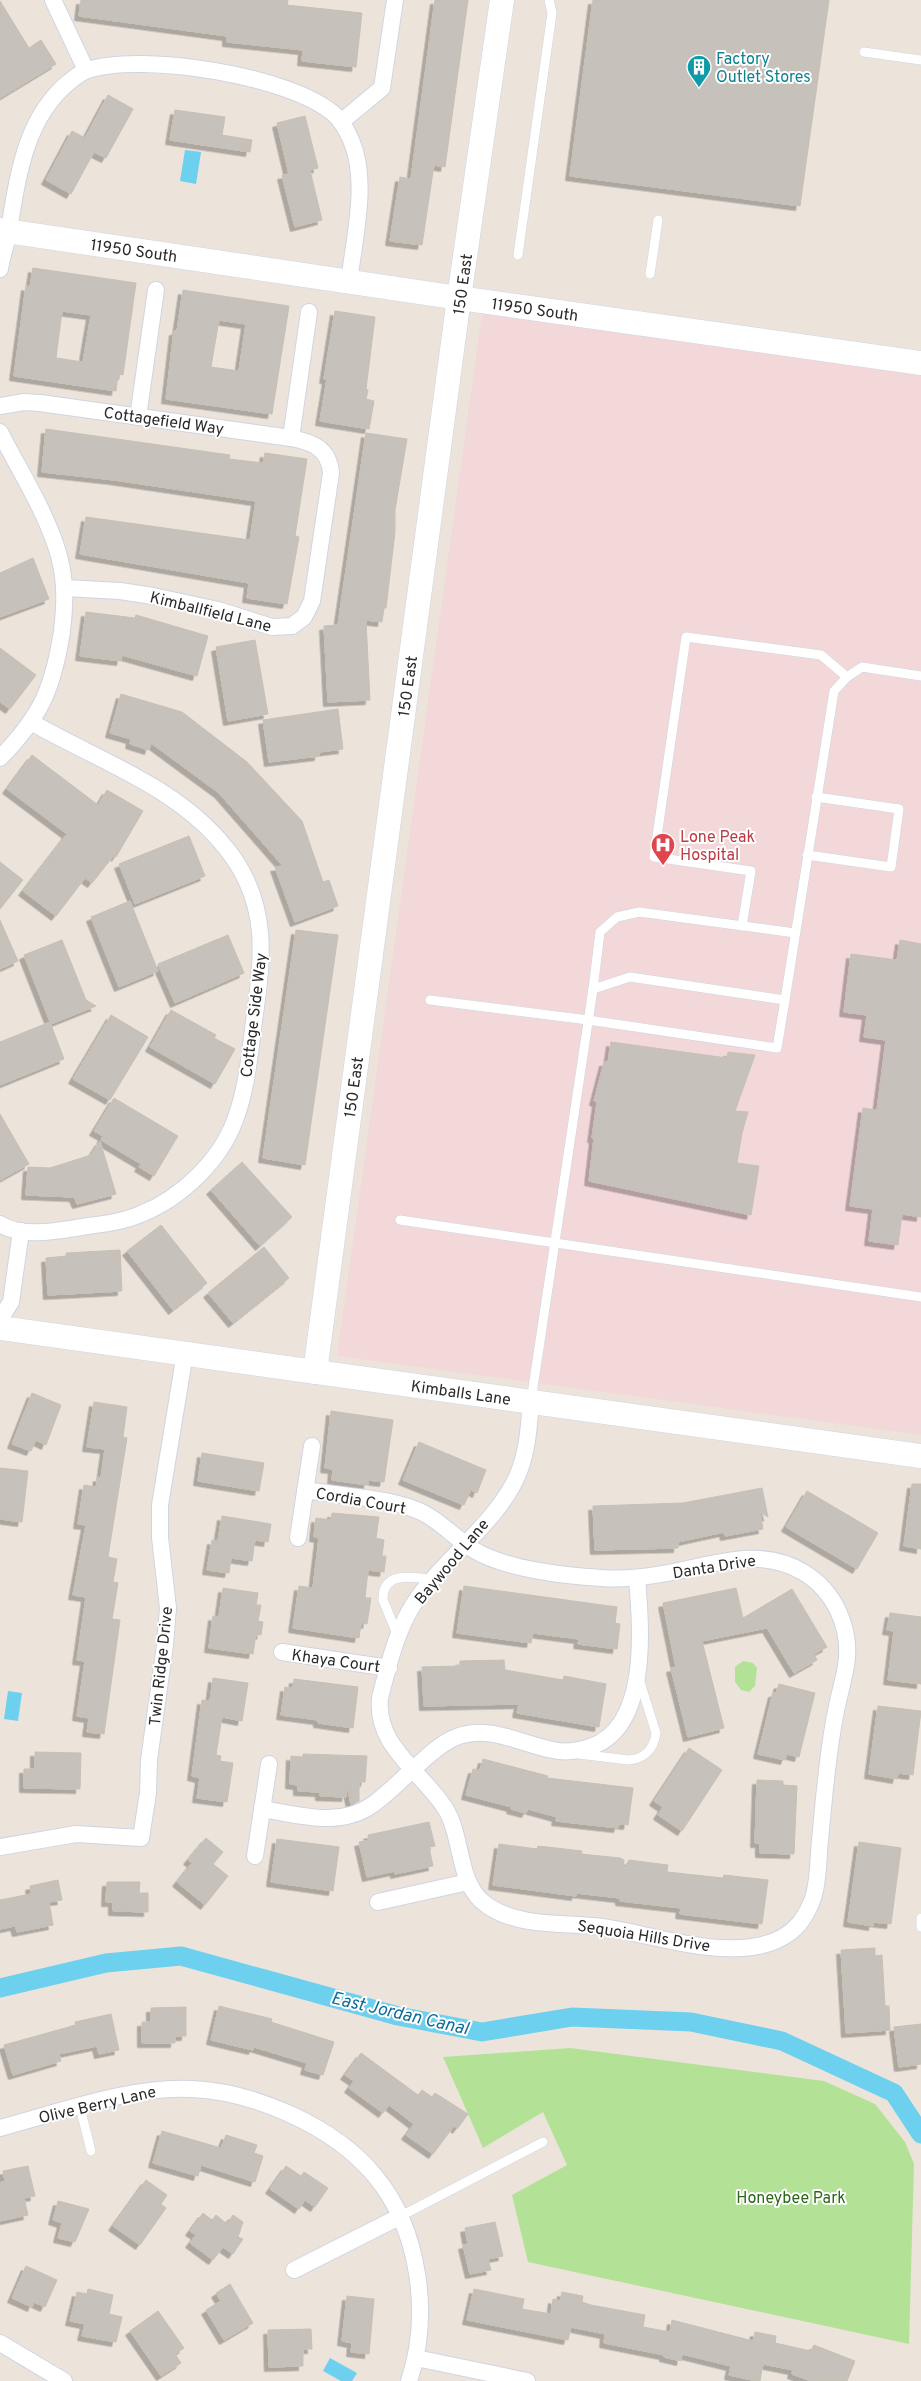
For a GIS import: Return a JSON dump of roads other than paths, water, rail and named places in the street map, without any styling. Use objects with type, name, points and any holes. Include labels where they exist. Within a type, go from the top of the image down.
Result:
[{"type":"street","points":[[53,0],[86,70]]},
{"type":"street","points":[[341,122],[382,88],[395,0]]},
{"type":"street","name":"150 East","points":[[315,1372],[459,298],[502,0]]},
{"type":"street","points":[[0,269],[4,231],[21,160],[41,114],[68,83],[86,70],[111,65],[145,64],[180,67],[242,77],[300,93],[333,113],[341,122],[352,141],[361,182],[349,282]]},
{"type":"street","name":"11950 South","points":[[4,231],[921,363]]},
{"type":"street","points":[[138,417],[156,290]]},
{"type":"street","points":[[292,438],[309,312]]},
{"type":"street","name":"Cottagefield Way","points":[[0,406],[24,402],[40,403],[292,438],[311,442],[324,453]]},
{"type":"street","points":[[0,432],[55,543],[65,588],[64,614],[54,678],[31,722],[0,758]]},
{"type":"street","name":"Kimballfield Lane","points":[[65,588],[120,591],[152,596],[218,610],[272,628],[292,626],[298,623],[309,609],[315,589],[331,473],[328,459],[324,453]]},
{"type":"street","name":"Cottage Side Way","points":[[9,1227],[63,1230],[112,1223],[141,1215],[186,1185],[214,1157],[229,1134],[243,1092],[262,960],[261,926],[250,890],[233,857],[206,826],[191,811],[151,784],[64,741],[31,722]]},
{"type":"street","points":[[0,1319],[11,1302],[9,1227]]},
{"type":"street","name":"Kimballs Lane","points":[[0,1328],[921,1456]]},
{"type":"street","name":"Twin Ridge Drive","points":[[0,1848],[76,1834],[140,1838],[148,1793],[149,1760],[165,1645],[168,1608],[160,1537],[160,1505],[185,1353]]},
{"type":"street","name":"Baywood Lane","points":[[484,1904],[474,1894],[468,1882],[449,1816],[438,1799],[388,1740],[380,1719],[380,1698],[408,1613],[500,1504],[517,1477],[524,1457],[531,1401]]},
{"type":"street","name":"Cordia Court","points":[[298,1538],[312,1446]]},
{"type":"street","name":"Cordia Court","points":[[306,1490],[416,1509],[436,1520],[465,1544]]},
{"type":"street","name":"Danta Drive","points":[[465,1544],[487,1556],[508,1564],[583,1576],[637,1578],[739,1559],[765,1558],[777,1560],[800,1570],[821,1586],[841,1617],[847,1642],[846,1668],[831,1734],[816,1887],[809,1907],[800,1922]]},
{"type":"street","points":[[262,1810],[322,1818],[348,1816],[372,1805],[444,1743],[459,1736],[475,1732],[495,1734],[553,1751],[564,1752],[594,1746],[612,1734],[621,1724],[631,1704],[637,1673],[640,1631],[637,1578]]},
{"type":"street","name":"Khaya Court","points":[[282,1652],[389,1668]]},
{"type":"street","points":[[256,1856],[269,1764]]},
{"type":"street","points":[[378,1902],[468,1882]]},
{"type":"street","name":"Sequoia Hills Drive","points":[[484,1904],[506,1916],[518,1919],[600,1926],[705,1946],[732,1947],[769,1943],[786,1935],[800,1922]]},
{"type":"street","name":"Olive Berry Lane","points":[[0,2128],[133,2093],[162,2089],[224,2092],[256,2100],[288,2112],[339,2144],[375,2176],[399,2217],[411,2247],[417,2279],[419,2335],[416,2358],[409,2381]]},
{"type":"street","points":[[294,2270],[399,2217]]},
{"type":"street","points":[[0,2343],[64,2381]]},
{"type":"street","points":[[416,2358],[527,2381]]},
{"type":"lane","points":[[518,255],[552,13],[549,0]]},
{"type":"lane","points":[[864,52],[921,60]]},
{"type":"lane","points":[[650,274],[658,220]]},
{"type":"lane","points":[[742,926],[752,871],[654,857],[686,637],[821,655],[847,677]]},
{"type":"lane","points":[[430,1000],[588,1020],[777,1048],[834,691],[847,677],[862,667],[921,676]]},
{"type":"lane","points":[[807,854],[891,867],[899,809],[816,797]]},
{"type":"lane","points":[[531,1401],[600,932],[617,917],[639,912],[795,933]]},
{"type":"lane","points":[[593,989],[630,977],[785,1000]]},
{"type":"lane","points":[[400,1220],[921,1297]]},
{"type":"lane","points":[[399,1637],[383,1600],[383,1594],[388,1584],[398,1577],[434,1580]]},
{"type":"lane","points":[[564,1752],[628,1760],[642,1758],[647,1753],[655,1741],[656,1733],[637,1673]]},
{"type":"lane","points":[[921,1918],[921,1927]]},
{"type":"lane","points":[[80,2107],[91,2151]]},
{"type":"lane","points":[[399,2217],[543,2142]]},
{"type":"water","points":[[185,150],[201,152],[196,184],[180,181]]},
{"type":"water","points":[[8,1691],[22,1693],[18,1721],[4,1719]]},
{"type":"water","points":[[330,2358],[357,2373],[352,2381],[341,2381],[323,2371]]},
{"type":"waterway","name":"East Jordan Canal","points":[[0,1988],[106,1963],[181,1956],[398,2016],[482,2032],[572,2017],[691,2022],[782,2041],[894,2093],[921,2134]]},
{"type":"place","name":"Factory Outlet Stores","points":[[699,88]]},
{"type":"place","name":"Lone Peak Hospital","points":[[663,866]]},
{"type":"park label","name":"Honeybee Park","points":[[791,2197]]}]
